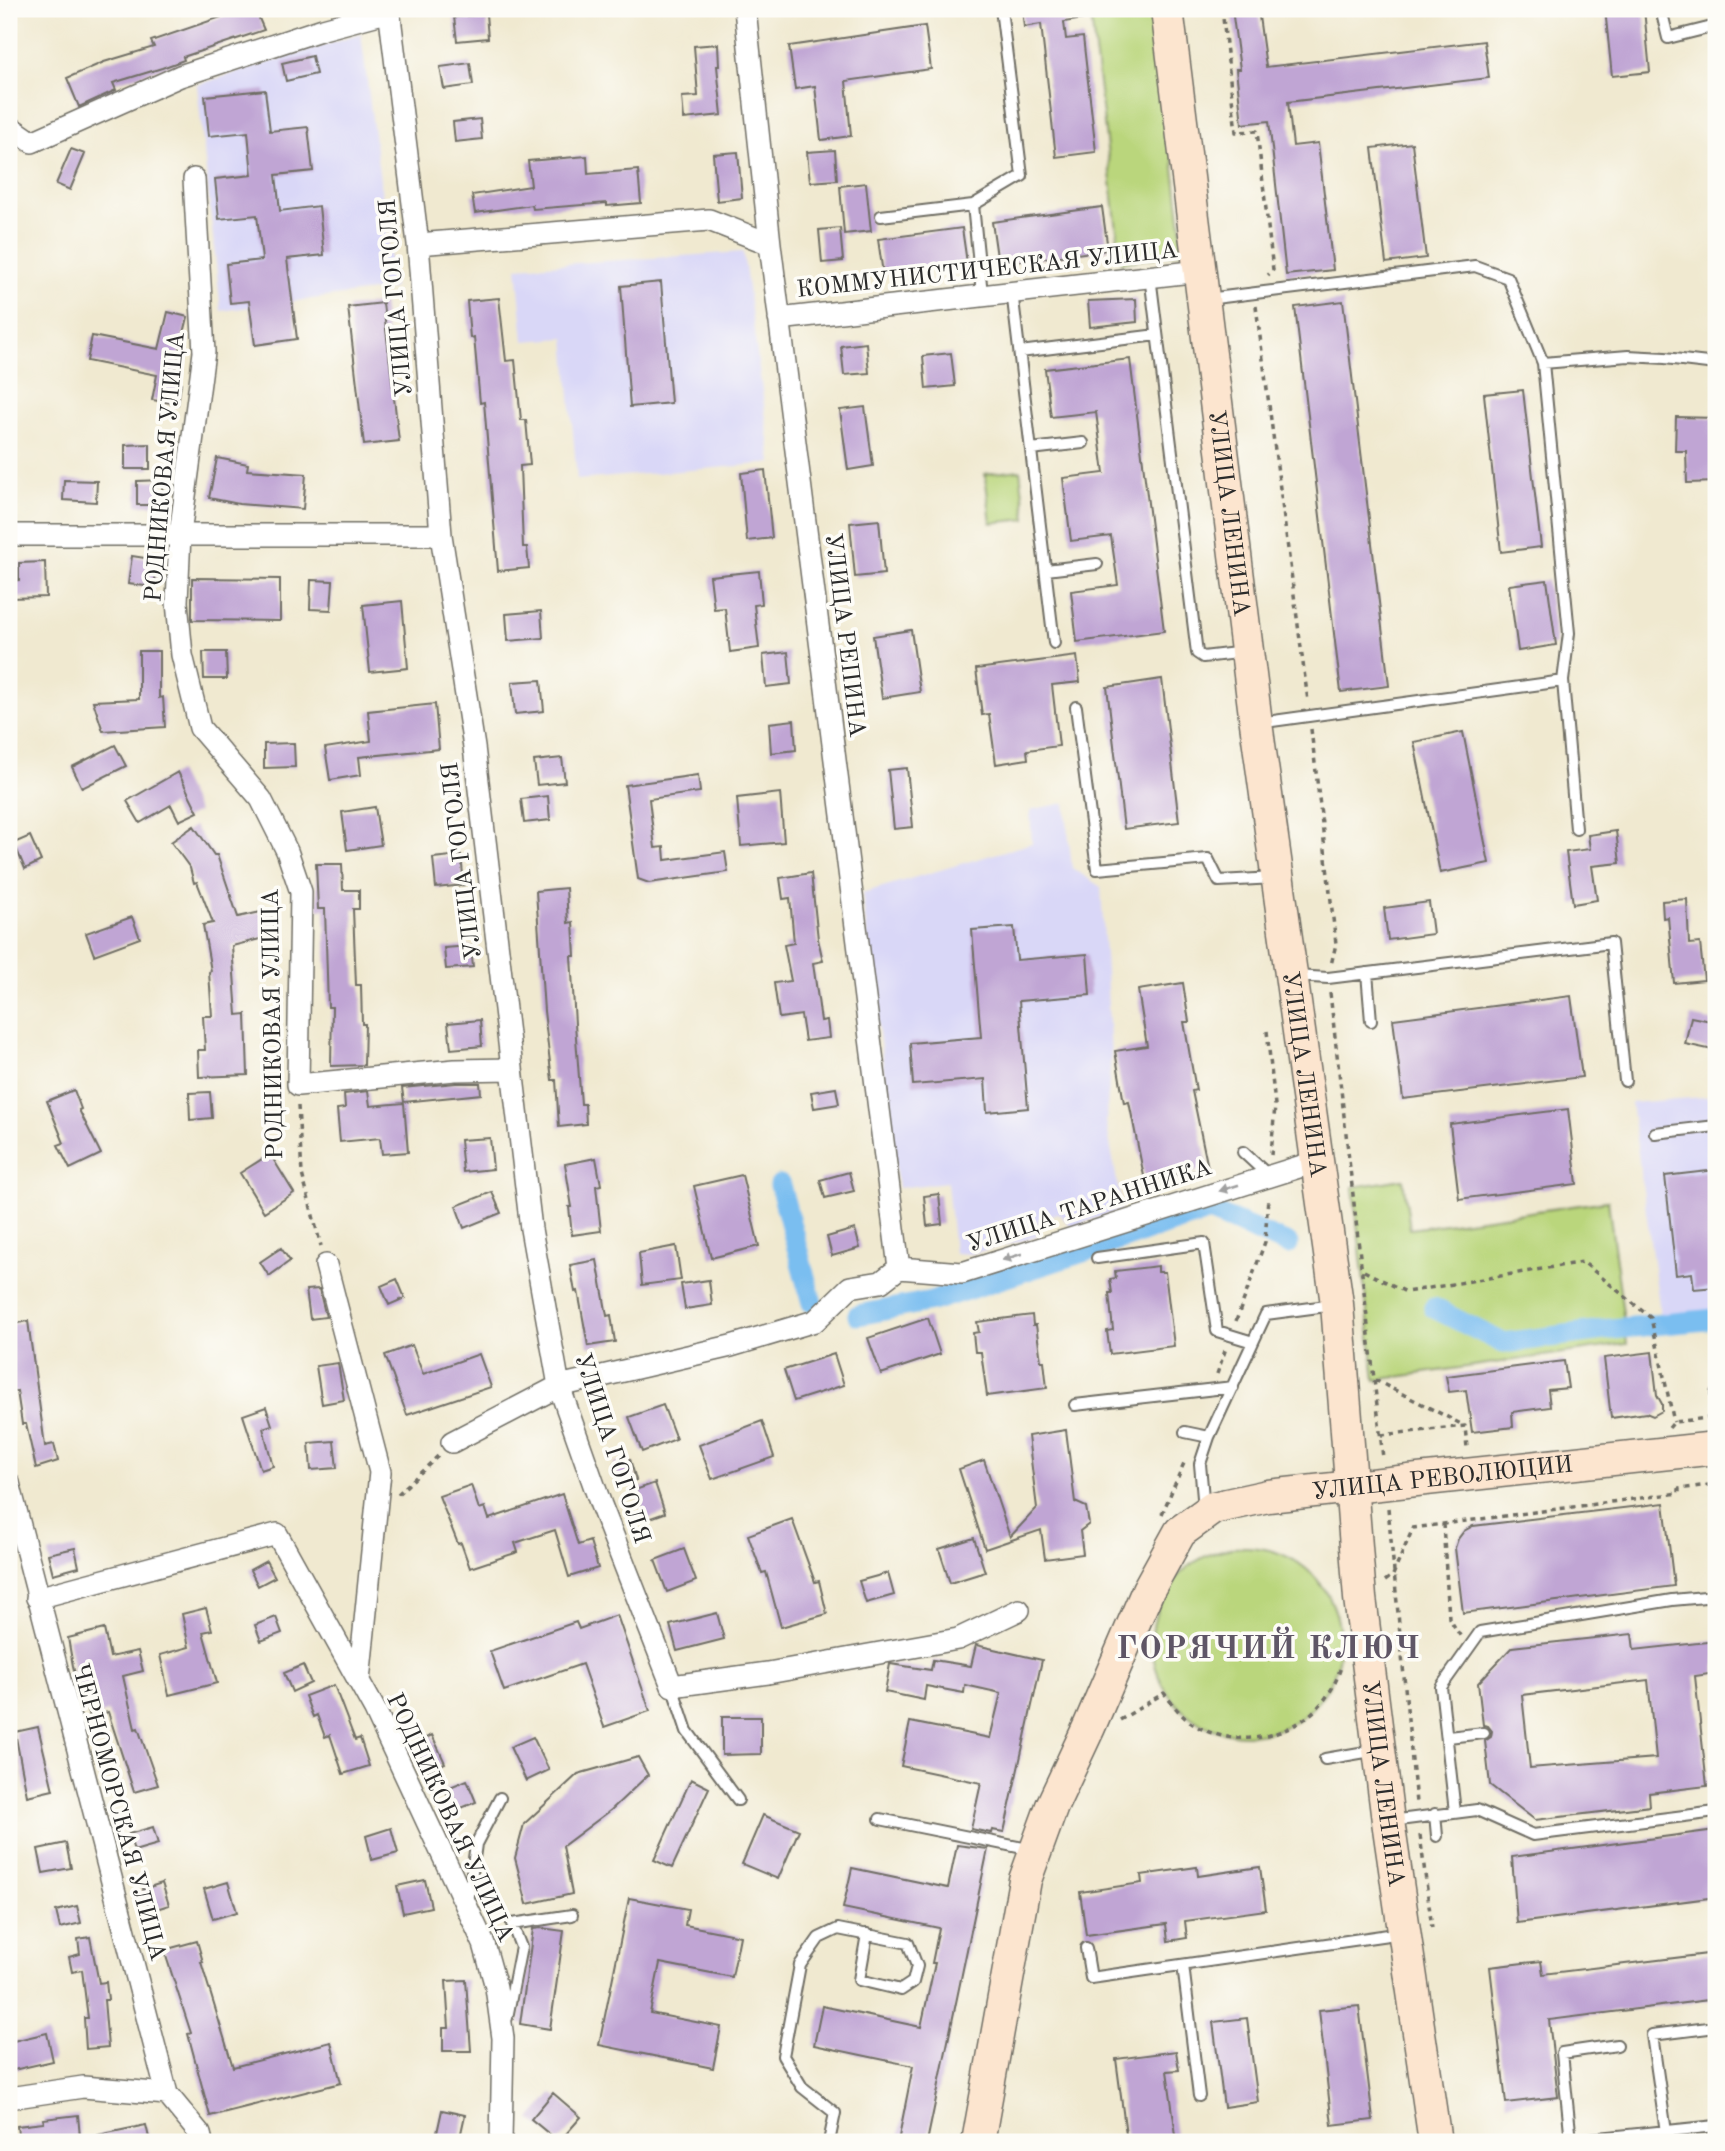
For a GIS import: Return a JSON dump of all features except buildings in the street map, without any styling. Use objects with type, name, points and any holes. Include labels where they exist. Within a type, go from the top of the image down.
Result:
[{"type":"street","name":"УЛИЦА РЕПИНА","points":[[746,9],[770,244],[899,1268]]},
{"type":"street","name":"УЛИЦА ЛЕНИНА","points":[[1167,9],[1256,723],[1337,1304],[1360,1598],[1379,1749],[1403,1819],[1419,1935],[1435,2142]]},
{"type":"street","name":"УЛИЦА ГОГОЛЯ","points":[[9,126],[32,142],[180,76],[389,10],[418,244],[441,535],[474,747],[531,1229],[559,1386],[601,1505],[672,1686]]},
{"type":"street","name":"РОДНИКОВАЯ УЛИЦА","points":[[194,179],[204,352],[180,534],[177,603],[182,655],[200,728],[261,799],[287,851],[301,892],[298,1085]]},
{"type":"street","points":[[418,244],[709,220],[770,244]]},
{"type":"street","name":"КОММУНИСТИЧЕСКАЯ УЛИЦА","points":[[779,318],[1150,276],[1202,285]]},
{"type":"street","points":[[9,535],[441,535]]},
{"type":"street","points":[[298,1085],[455,1070],[512,1069]]},
{"type":"street","name":"УЛИЦА ТАРАННИКА","points":[[899,1268],[961,1273],[1318,1161]]},
{"type":"street","name":"РОДНИКОВАЯ УЛИЦА","points":[[326,1265],[380,1472],[359,1681]]},
{"type":"street","points":[[452,1443],[559,1386],[731,1346],[815,1321],[850,1287],[881,1282],[899,1268]]},
{"type":"street","name":"УЛИЦА РЕВОЛЮЦИИ","points":[[1192,1523],[1213,1508],[1268,1496],[1716,1448]]},
{"type":"street","name":"ЧЕРНОМОРСКАЯ УЛИЦА","points":[[9,1483],[167,2094],[207,2140]]},
{"type":"street","points":[[978,2142],[1025,1880],[1052,1806],[1148,1590],[1192,1523]]},
{"type":"street","name":"РОДНИКОВАЯ УЛИЦА","points":[[37,1598],[277,1534],[376,1710],[484,1944],[493,1976],[503,2038],[501,2142]]},
{"type":"street","points":[[672,1686],[768,1674],[958,1639],[1019,1610]]},
{"type":"street","points":[[9,2098],[83,2087],[167,2094]]},
{"type":"lane","points":[[881,216],[972,205],[1021,176],[1001,9]]},
{"type":"lane","points":[[1661,9],[1668,38],[1716,26]]},
{"type":"lane","points":[[972,205],[982,294]]},
{"type":"lane","points":[[1202,285],[1254,292],[1475,266],[1508,278],[1543,363],[1569,633],[1563,681],[1576,829]]},
{"type":"lane","points":[[1150,276],[1197,653],[1203,657],[1247,651]]},
{"type":"lane","points":[[1012,291],[1054,642]]},
{"type":"lane","points":[[1020,352],[1157,335]]},
{"type":"lane","points":[[1543,363],[1628,356],[1716,364]]},
{"type":"lane","points":[[1031,449],[1083,443]]},
{"type":"lane","points":[[1046,570],[1097,564]]},
{"type":"lane","points":[[1256,723],[1563,681]]},
{"type":"lane","points":[[1076,707],[1097,869],[1208,859],[1219,881],[1278,878]]},
{"type":"lane","points":[[1292,976],[1328,978],[1611,943],[1625,1081]]},
{"type":"lane","points":[[1367,973],[1371,1021]]},
{"type":"lane","points":[[1655,1133],[1716,1126]]},
{"type":"lane","points":[[1243,1152],[1269,1176]]},
{"type":"lane","points":[[1097,1258],[1204,1243],[1217,1331],[1253,1342]]},
{"type":"lane","points":[[1192,1523],[1200,1464],[1209,1437],[1266,1314],[1337,1304]]},
{"type":"lane","points":[[1075,1405],[1233,1387]]},
{"type":"lane","points":[[1185,1432],[1209,1437]]},
{"type":"lane","points":[[1455,1812],[1441,1687],[1480,1632],[1672,1600],[1716,1596]]},
{"type":"lane","points":[[672,1686],[687,1731],[738,1800]]},
{"type":"lane","points":[[1448,1737],[1484,1733]]},
{"type":"lane","points":[[1325,1759],[1379,1749]]},
{"type":"lane","points":[[467,1908],[476,1844],[500,1798]]},
{"type":"lane","points":[[1403,1819],[1477,1810],[1533,1835],[1716,1812]]},
{"type":"lane","points":[[1435,1814],[1437,1836]]},
{"type":"lane","points":[[880,1819],[1036,1851]]},
{"type":"lane","points":[[503,2038],[521,1947],[512,1924],[572,1915]]},
{"type":"lane","points":[[829,2142],[835,2113],[802,2087],[782,2056],[800,1965],[819,1938],[838,1929],[867,1934],[908,1943],[917,1966],[913,1982],[901,1990],[859,1980],[867,1934]]},
{"type":"lane","points":[[1086,1948],[1091,1978],[1419,1935]]},
{"type":"lane","points":[[1183,1965],[1199,2096]]},
{"type":"lane","points":[[1666,2132],[1652,2035],[1716,2027]]},
{"type":"lane","points":[[1571,2141],[1562,2053],[1617,2045]]},
{"type":"lane","points":[[1560,2142],[1716,2126]]},
{"type":"path","points":[[1222,9],[1236,132],[1256,131],[1273,270],[1254,292],[1310,716],[1336,944],[1328,978],[1381,1435],[1403,1819],[1419,1935]]},
{"type":"path","points":[[1267,1031],[1275,1105]]},
{"type":"path","name":"РОДНИКОВАЯ УЛИЦА","points":[[298,1085],[302,1174],[326,1265]]},
{"type":"path","points":[[1265,1242],[1268,1226]]},
{"type":"path","points":[[1363,1271],[1406,1292],[1583,1262],[1651,1318],[1674,1422],[1716,1417]]},
{"type":"path","points":[[1374,1380],[1465,1426]]},
{"type":"path","points":[[1381,1435],[1465,1426]]},
{"type":"path","points":[[1465,1426],[1468,1458]]},
{"type":"path","points":[[376,1516],[452,1443]]},
{"type":"path","points":[[1679,1489],[1716,1484]]},
{"type":"path","points":[[1443,1524],[1449,1618],[1468,1650]]},
{"type":"shaded area","points":[[361,34],[394,288],[221,311],[197,85]]},
{"type":"shaded area","points":[[743,252],[772,463],[577,480],[565,338],[524,341],[517,267]]},
{"type":"shaded area","points":[[1065,803],[1072,868],[1101,887],[1111,1055],[1106,1121],[1122,1209],[1072,1227],[1058,1213],[1039,1219],[1036,1237],[971,1254],[954,1253],[947,1182],[898,1188],[862,893],[1032,843],[1030,810]]},
{"type":"shaded area","points":[[1716,1096],[1716,1311],[1661,1319],[1631,1103]]},
{"type":"green space","points":[[1090,9],[1155,9],[1184,252],[1121,263]]},
{"type":"green space","points":[[1020,470],[1026,519],[991,523],[985,474]]},
{"type":"green space","points":[[1403,1179],[1410,1229],[1608,1201],[1627,1344],[1375,1380],[1353,1187]]},
{"type":"green space","points":[[1246,1547],[1282,1554],[1312,1575],[1333,1605],[1340,1641],[1333,1677],[1312,1707],[1282,1728],[1246,1735],[1210,1728],[1180,1707],[1159,1677],[1152,1641],[1159,1605],[1180,1575],[1210,1554]]},
{"type":"waterway","points":[[780,1185],[812,1303]]},
{"type":"waterway","points":[[858,1315],[932,1301],[1209,1211],[1288,1244]]},
{"type":"waterway","points":[[1434,1308],[1503,1343],[1716,1319]]},
{"type":"district","name":"ГОРЯЧИЙ КЛЮЧ","points":[[1269,1647]]}]
